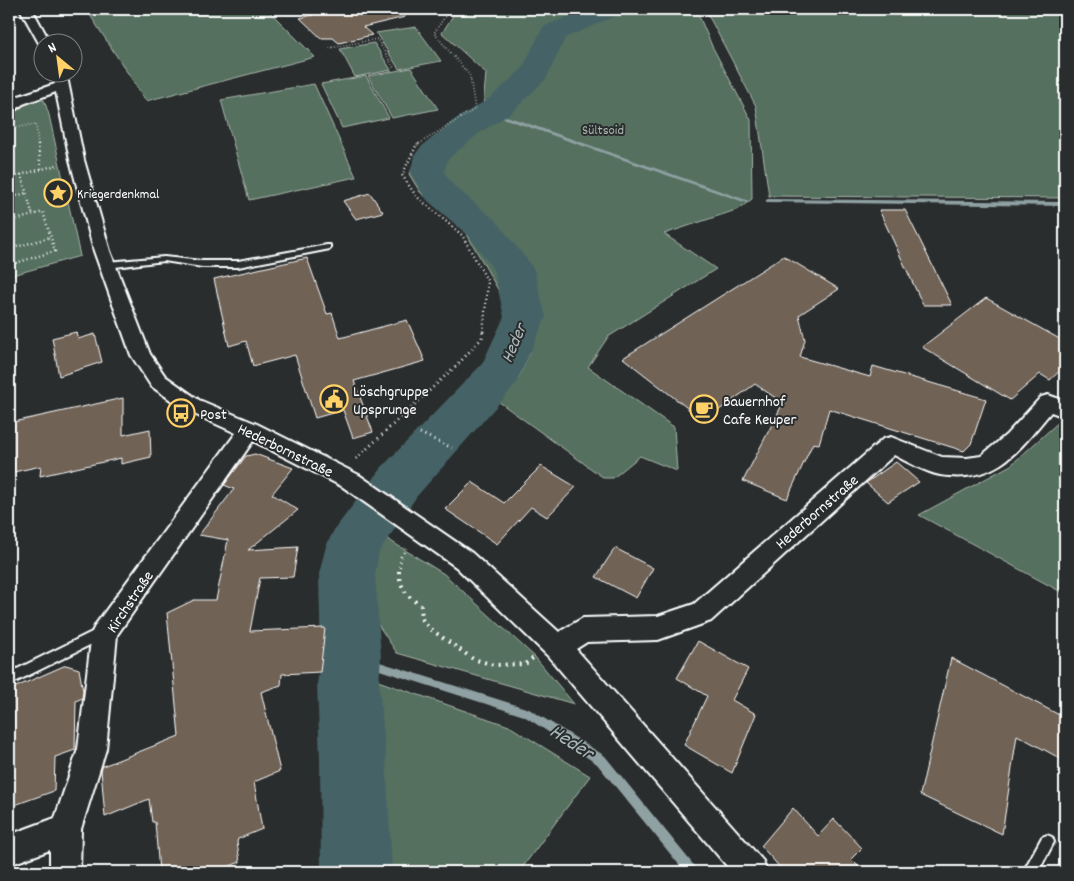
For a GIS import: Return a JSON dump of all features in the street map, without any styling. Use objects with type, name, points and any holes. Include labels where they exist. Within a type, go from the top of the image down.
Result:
[{"type":"street","points":[[26,9],[39,32]]},
{"type":"street","points":[[9,108],[55,82]]},
{"type":"street","name":"Hederbornstraße","points":[[61,82],[77,160],[108,265],[141,356],[158,381],[192,406],[250,430],[359,486],[464,560],[555,645],[752,872]]},
{"type":"street","name":"Hederbornstraße","points":[[555,645],[583,630],[658,628],[702,613],[891,445],[940,466],[967,467],[987,462],[1008,446],[1048,402],[1065,409]]},
{"type":"street","name":"Kirchstraße","points":[[65,872],[66,829],[92,750],[105,632],[250,430]]},
{"type":"street","points":[[9,850],[66,829]]},
{"type":"lane","points":[[108,265],[164,259],[202,264],[238,264],[327,247]]},
{"type":"lane","points":[[9,679],[105,632]]},
{"type":"lane","points":[[1030,872],[1048,842]]},
{"type":"path","points":[[340,475],[459,363],[482,338],[488,282],[462,235],[416,196],[402,175],[416,146],[475,109],[470,76],[434,32],[450,9]]},
{"type":"path","points":[[329,48],[377,39],[394,68]]},
{"type":"path","points":[[9,131],[13,128],[36,124],[41,169]]},
{"type":"path","points":[[9,178],[77,160]]},
{"type":"path","points":[[21,174],[33,216]]},
{"type":"path","points":[[9,198],[26,194]]},
{"type":"path","points":[[9,222],[43,212],[55,251],[9,265]]},
{"type":"path","points":[[9,249],[51,237]]},
{"type":"path","points":[[420,433],[452,448]]},
{"type":"path","points":[[412,524],[401,554],[400,574],[404,592],[421,606],[422,619],[428,628],[473,659],[494,665],[525,664],[555,645]]},
{"type":"green space","points":[[86,9],[267,9],[315,57],[146,101]]},
{"type":"green space","name":"Sültsoid","points":[[457,9],[696,9],[712,46],[751,120],[752,199],[739,209],[664,234],[716,269],[608,337],[588,367],[674,427],[677,471],[640,456],[613,478],[604,478],[495,399],[518,379],[530,352],[513,374],[486,378],[514,318],[464,229],[420,192],[409,174],[423,150],[483,107],[486,73],[442,33]]},
{"type":"green space","points":[[705,9],[1065,9],[1065,198],[769,196],[756,106]]},
{"type":"green space","points":[[416,27],[441,61],[399,69],[376,33]]},
{"type":"green space","points":[[374,43],[391,70],[355,77],[340,49]]},
{"type":"green space","points":[[411,68],[438,109],[392,118],[368,76]]},
{"type":"green space","points":[[366,76],[389,118],[342,128],[321,84]]},
{"type":"green space","points":[[314,84],[356,177],[249,200],[221,100]]},
{"type":"green space","points":[[34,100],[44,100],[49,115],[80,256],[9,276],[9,117]]},
{"type":"green space","points":[[1062,419],[1065,420],[1065,594],[919,515],[1011,465]]},
{"type":"green space","points":[[384,537],[444,574],[535,657],[574,704],[397,653],[371,614],[369,579],[372,556]]},
{"type":"green space","points":[[372,679],[509,726],[590,776],[519,872],[375,872],[377,861],[366,712]]},
{"type":"building","points":[[306,9],[404,9],[405,17],[363,27],[372,35],[339,43],[333,38],[321,38],[300,18],[313,15]]},
{"type":"building","points":[[370,193],[383,212],[356,219],[343,201]]},
{"type":"building","points":[[879,210],[905,210],[952,305],[923,305]]},
{"type":"building","points":[[784,256],[839,289],[799,315],[805,340],[800,357],[870,377],[873,366],[986,399],[971,444],[964,451],[829,409],[819,444],[813,443],[787,499],[743,481],[783,403],[755,384],[704,421],[623,358]]},
{"type":"building","points":[[307,258],[327,314],[332,313],[340,338],[407,320],[425,361],[354,381],[373,432],[353,438],[343,410],[315,418],[295,355],[253,366],[246,341],[229,346],[214,279]]},
{"type":"building","points":[[986,298],[1065,342],[1065,366],[1050,380],[1040,374],[1010,400],[922,347]]},
{"type":"building","points":[[76,332],[78,339],[95,334],[102,362],[59,376],[52,338]]},
{"type":"building","points":[[123,398],[123,435],[150,429],[151,457],[121,464],[121,458],[40,476],[41,466],[9,473],[9,423]]},
{"type":"building","points":[[255,454],[293,468],[272,494],[298,510],[248,550],[298,547],[293,577],[260,578],[250,631],[325,628],[320,672],[282,674],[281,685],[261,692],[280,771],[254,782],[262,829],[238,839],[240,862],[215,872],[159,872],[155,822],[152,822],[149,799],[105,817],[101,770],[103,766],[179,736],[167,613],[194,600],[216,600],[228,540],[199,535],[234,489],[224,485],[246,456]]},
{"type":"building","points":[[896,462],[919,482],[888,502],[866,483]]},
{"type":"building","points":[[541,466],[576,487],[547,517],[531,507],[497,544],[445,509],[472,482],[504,503]]},
{"type":"building","points":[[615,548],[653,568],[636,598],[596,577]]},
{"type":"building","points":[[698,641],[748,669],[732,700],[756,714],[732,773],[684,745],[707,696],[677,678]]},
{"type":"building","points":[[951,658],[1065,718],[1065,761],[1017,735],[1002,834],[920,795]]},
{"type":"building","points":[[66,665],[79,669],[83,691],[82,698],[76,701],[75,750],[55,757],[54,791],[9,807],[9,690]]},
{"type":"building","points":[[793,808],[818,836],[834,819],[862,848],[851,859],[864,872],[784,872],[761,846]]},
{"type":"waterway","name":"Heder","points":[[356,872],[353,759],[348,684],[351,657],[347,574],[353,546],[399,482],[500,373],[525,317],[514,270],[483,229],[440,192],[427,172],[432,155],[466,127],[501,105],[535,73],[553,33],[608,9]]},
{"type":"waterway","points":[[490,112],[746,201]]},
{"type":"waterway","points":[[768,201],[1065,204]]},
{"type":"waterway","name":"Heder","points":[[351,657],[526,712],[601,760],[692,872]]},
{"type":"place","name":"Kriegerdenkmal","points":[[58,193]]},
{"type":"place","name":"Löschgruppe Upsprunge","points":[[334,399]]},
{"type":"place","name":"Bauernhof Cafe Keuper","points":[[704,409]]},
{"type":"place","name":"Post","points":[[181,413]]}]
